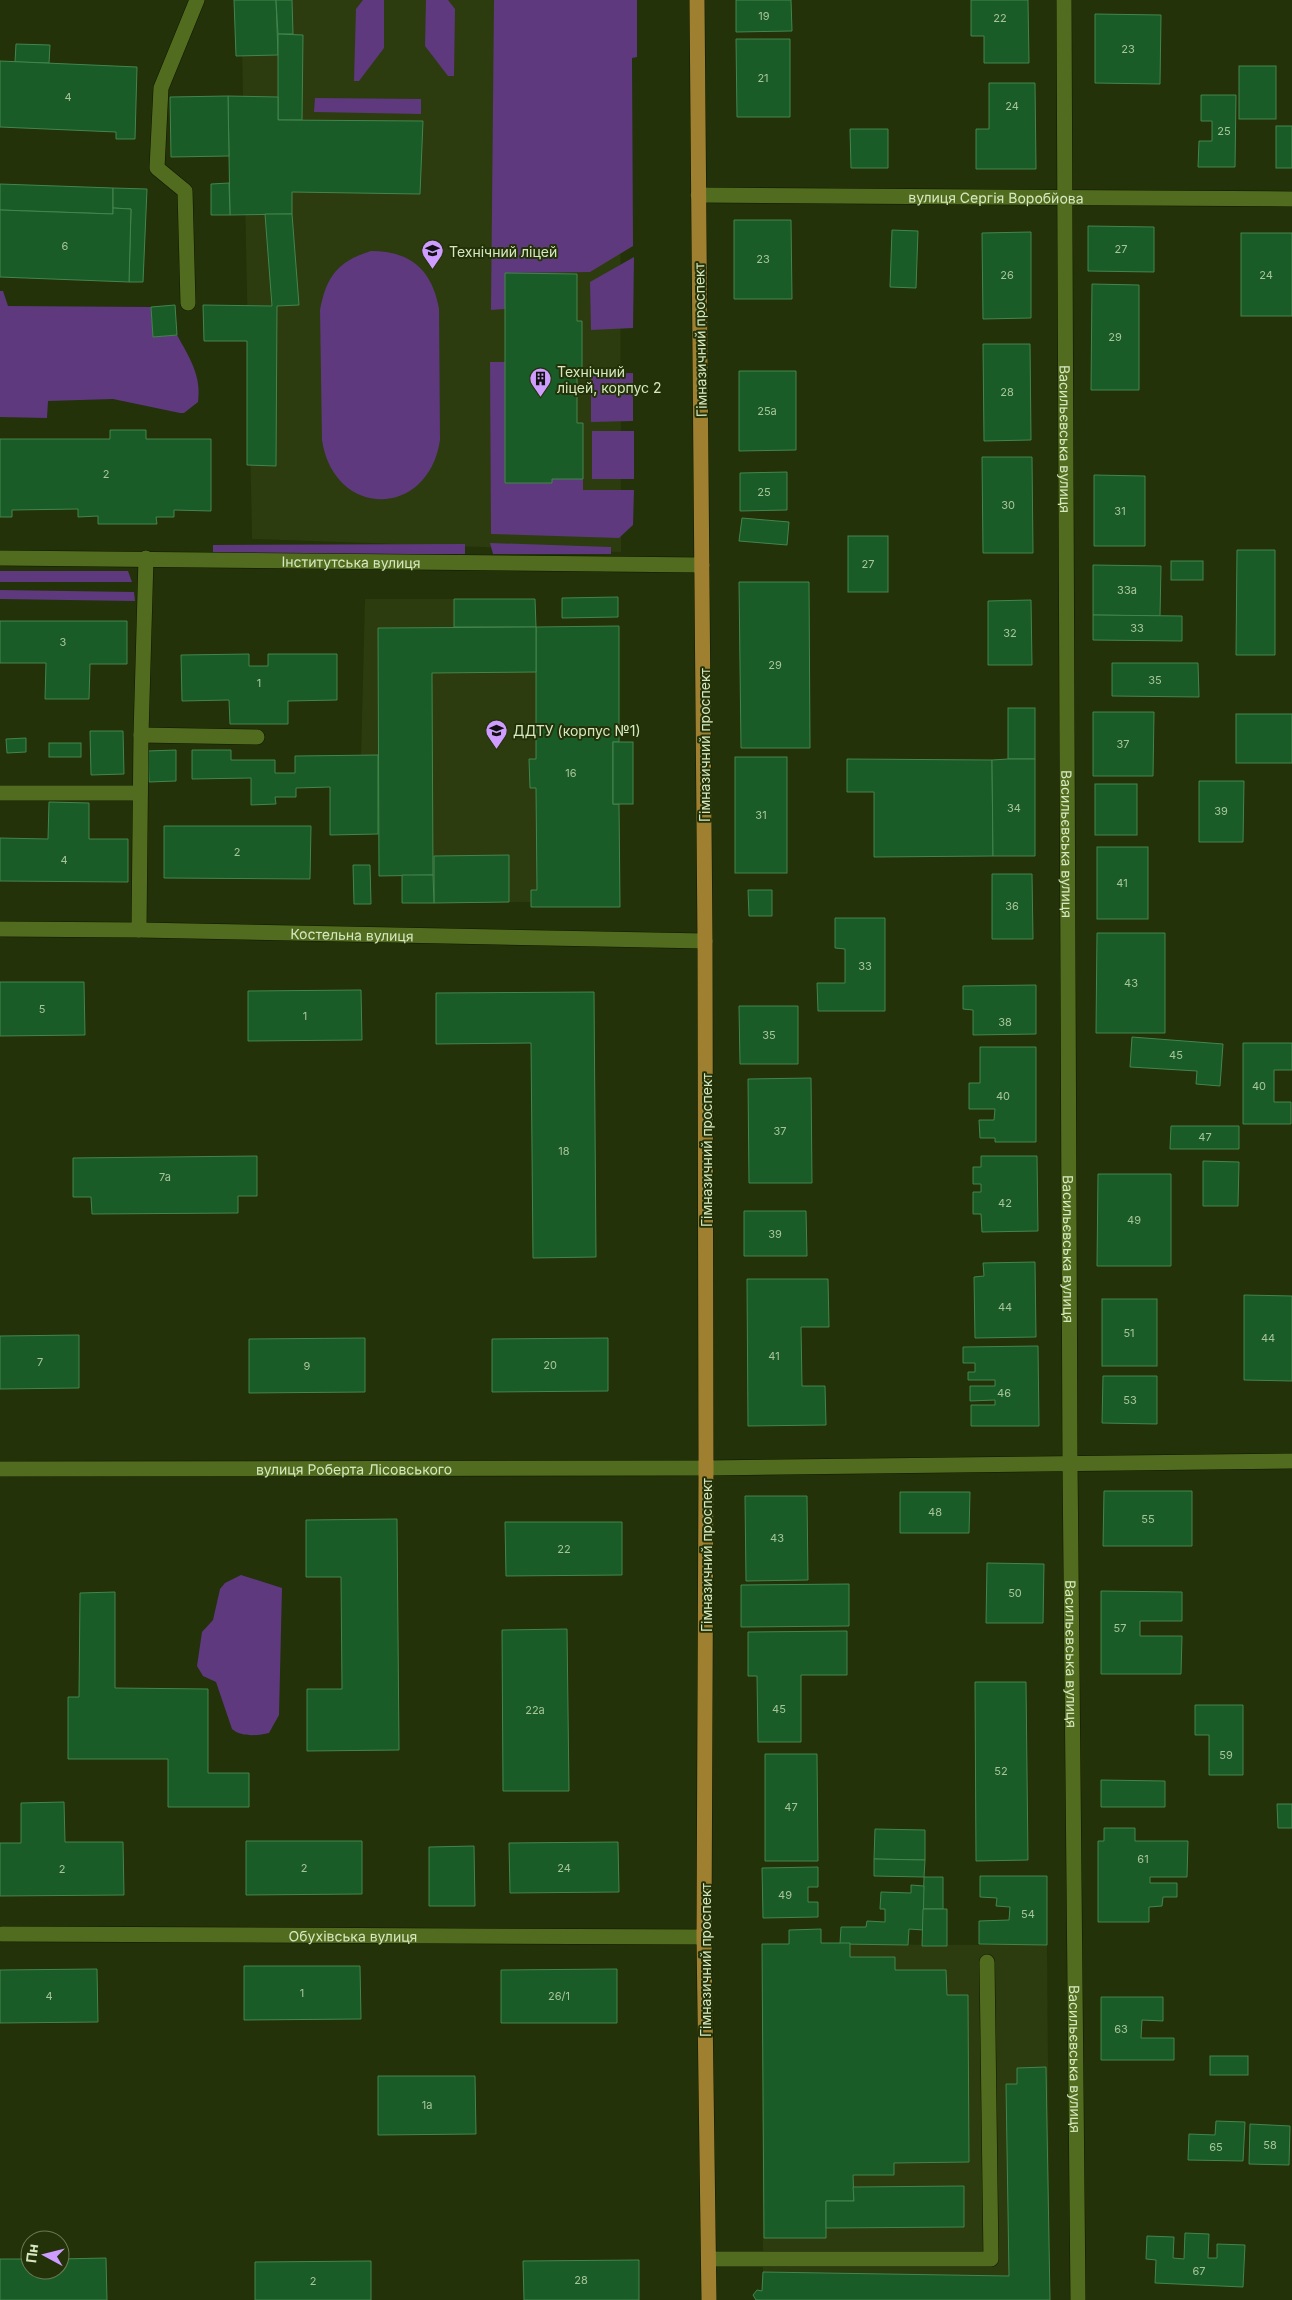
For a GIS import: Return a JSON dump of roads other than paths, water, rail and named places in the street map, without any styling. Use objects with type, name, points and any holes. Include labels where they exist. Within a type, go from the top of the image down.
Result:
[{"type":"main road","name":"Гімназичний проспект","points":[[697,0],[705,941],[706,1468],[704,1937],[709,2300]]},
{"type":"street","points":[[188,303],[186,191],[157,168],[161,88],[197,0]]},
{"type":"street","name":"Васильєвська вулиця","points":[[1064,0],[1070,1462],[1078,2300]]},
{"type":"street","name":"вулиця Сергія Воробйова","points":[[698,195],[1292,199]]},
{"type":"street","name":"Інститутська вулиця","points":[[0,558],[702,564]]},
{"type":"street","points":[[139,930],[141,736],[146,558]]},
{"type":"street","points":[[141,736],[256,737]]},
{"type":"street","points":[[0,793],[140,793]]},
{"type":"street","name":"Костельна вулиця","points":[[0,929],[705,941]]},
{"type":"street","name":"вулиця Роберта Лісовського","points":[[0,1469],[706,1468],[1070,1462],[1292,1461]]},
{"type":"street","name":"Обухівська вулиця","points":[[2,1934],[704,1937]]},
{"type":"street","points":[[709,2258],[991,2259],[986,1962]]},
{"type":"place","name":"Технічний ліцей","points":[[433,270]]},
{"type":"place","name":"Технічний ліцей, корпус 2","points":[[541,398]]},
{"type":"place","name":"ДДТУ (корпус №1)","points":[[497,749]]}]
